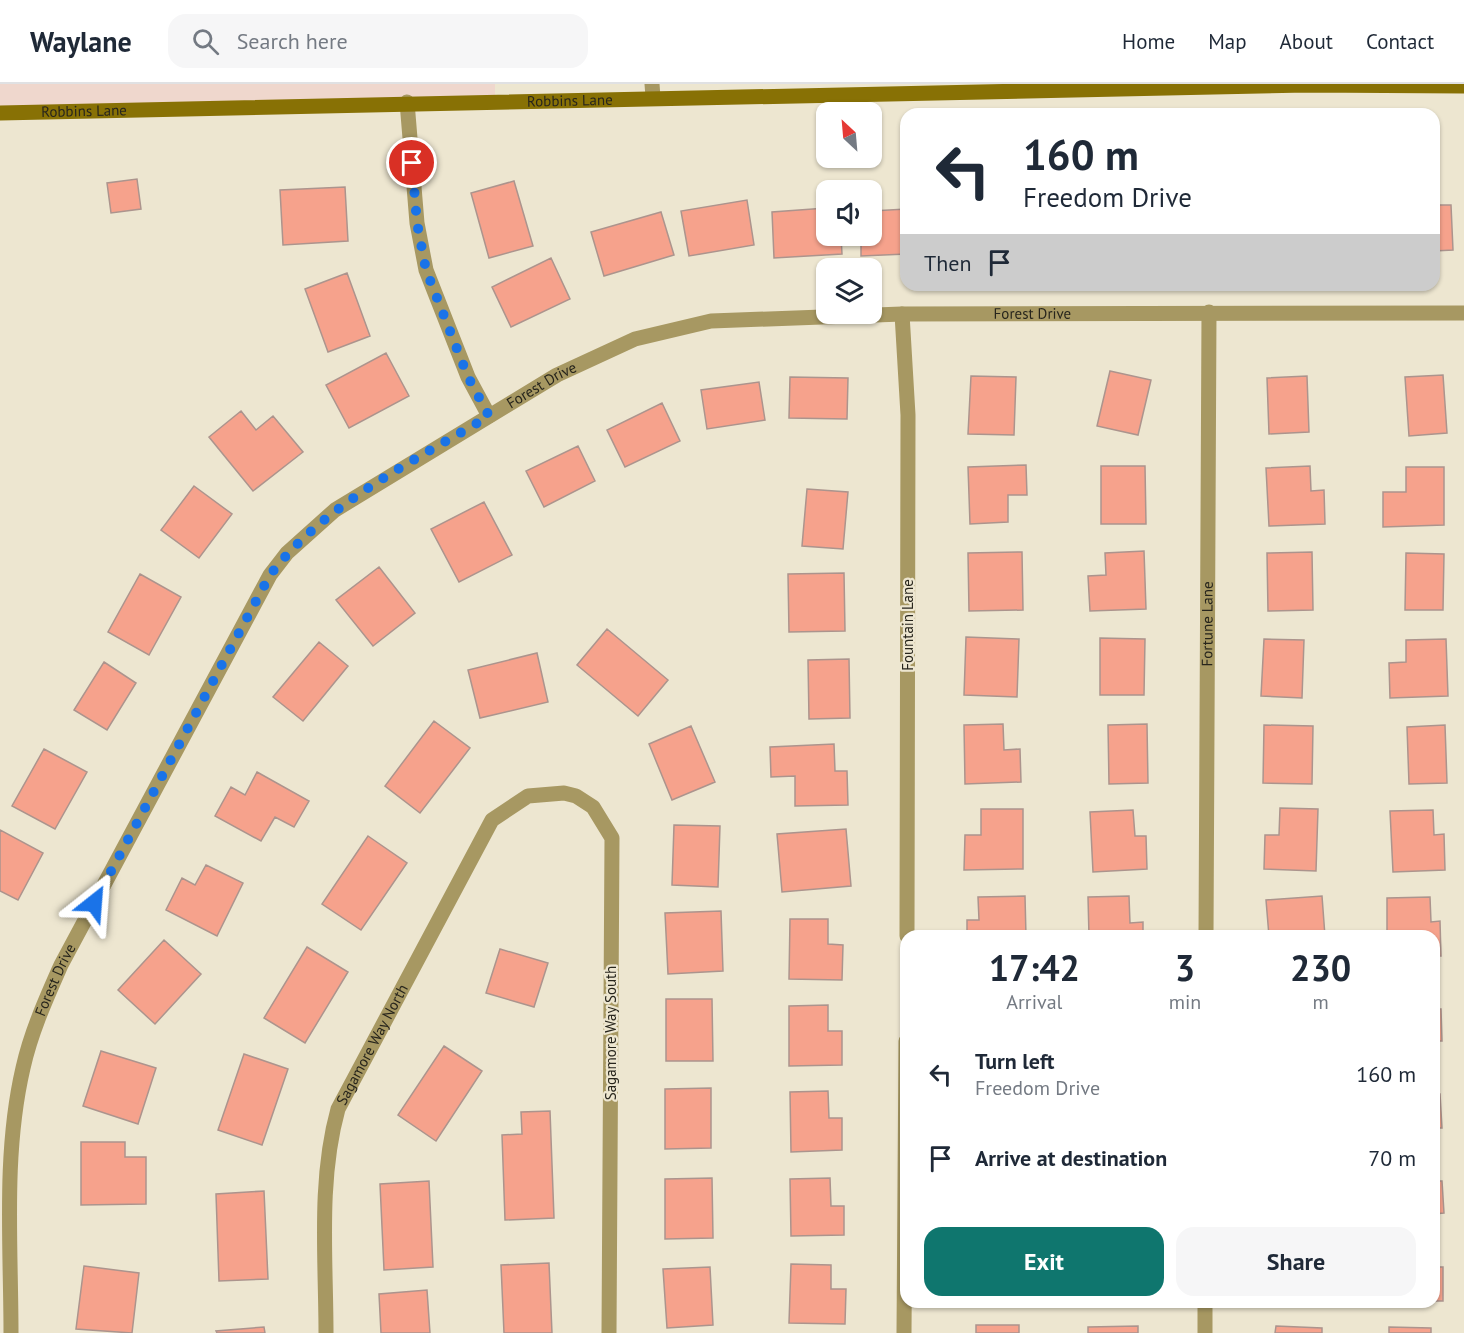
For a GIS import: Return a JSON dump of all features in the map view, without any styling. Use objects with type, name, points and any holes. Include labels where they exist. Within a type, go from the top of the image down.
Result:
[{"type":"street","name":"Robbins Lane","points":[[0,113],[407,102],[652,91],[1306,84],[1464,86]]},
{"type":"street","points":[[407,102],[417,223],[426,270],[468,377],[489,416]]},
{"type":"street","name":"Fortune Lane","points":[[1206,930],[1209,312]]},
{"type":"street","name":"Forest Drive","points":[[11,1333],[13,1131],[23,1068],[40,1013],[61,965],[270,575],[287,554],[335,510],[557,375],[635,339],[711,321],[902,314],[1464,313]]},
{"type":"street","name":"Fountain Lane","points":[[902,314],[908,415],[907,930]]},
{"type":"street","name":"Sagamore Way South","points":[[528,796],[564,793],[576,796],[593,807],[612,838],[609,1333]]},
{"type":"street","name":"Sagamore Way North","points":[[326,1333],[326,1174],[330,1138],[339,1109],[492,820],[528,796]]},
{"type":"street","points":[[904,1308],[904,1333]]},
{"type":"street","points":[[1205,1308],[1205,1333]]},
{"type":"shaded area","points":[[0,84],[495,84],[495,101],[0,113]]},
{"type":"building","points":[[137,179],[141,209],[111,213],[107,183]]},
{"type":"building","points":[[514,181],[533,246],[489,258],[471,193]]},
{"type":"building","points":[[345,187],[348,241],[283,245],[280,190]]},
{"type":"building","points":[[747,200],[754,245],[689,256],[681,211]]},
{"type":"building","points":[[1440,205],[1451,205],[1453,250],[1440,251]]},
{"type":"building","points":[[816,209],[816,246],[842,246],[842,254],[774,258],[772,212]]},
{"type":"building","points":[[900,209],[900,254],[861,256],[861,246],[882,246],[882,210]]},
{"type":"building","points":[[661,212],[674,255],[604,276],[591,232]]},
{"type":"building","points":[[551,258],[570,299],[511,327],[492,287]]},
{"type":"building","points":[[347,273],[370,336],[328,352],[305,289]]},
{"type":"building","points":[[386,353],[409,396],[349,428],[326,385]]},
{"type":"building","points":[[1110,371],[1151,380],[1138,435],[1097,426]]},
{"type":"building","points":[[1443,375],[1447,433],[1409,436],[1405,377]]},
{"type":"building","points":[[971,376],[1016,377],[1014,435],[968,434]]},
{"type":"building","points":[[1307,376],[1309,432],[1269,434],[1267,378]]},
{"type":"building","points":[[790,377],[848,378],[847,419],[789,418]]},
{"type":"building","points":[[759,382],[765,420],[707,429],[701,390]]},
{"type":"building","points":[[662,403],[680,441],[625,467],[607,430]]},
{"type":"building","points":[[241,411],[256,430],[273,416],[303,452],[253,491],[209,437]]},
{"type":"building","points":[[578,446],[595,481],[544,507],[526,471]]},
{"type":"building","points":[[1026,465],[1027,495],[1008,495],[1008,522],[970,524],[968,467]]},
{"type":"building","points":[[1101,466],[1145,466],[1146,524],[1101,524]]},
{"type":"building","points":[[1310,466],[1311,491],[1324,490],[1325,524],[1269,526],[1266,468]]},
{"type":"building","points":[[1406,467],[1444,467],[1444,525],[1383,527],[1383,492],[1406,492]]},
{"type":"building","points":[[194,486],[232,514],[199,558],[161,530]]},
{"type":"building","points":[[807,489],[848,492],[843,549],[802,546]]},
{"type":"building","points":[[484,502],[512,555],[459,582],[431,529]]},
{"type":"building","points":[[1144,551],[1146,609],[1090,611],[1088,576],[1106,575],[1105,553]]},
{"type":"building","points":[[1022,552],[1023,610],[969,611],[968,553]]},
{"type":"building","points":[[1312,552],[1313,610],[1268,611],[1267,553]]},
{"type":"building","points":[[1406,553],[1444,554],[1443,610],[1405,610]]},
{"type":"building","points":[[379,567],[415,613],[373,646],[336,600]]},
{"type":"building","points":[[844,573],[845,631],[789,632],[788,574]]},
{"type":"building","points":[[140,574],[181,597],[149,655],[108,632]]},
{"type":"building","points":[[607,629],[668,680],[638,716],[577,665]]},
{"type":"building","points":[[966,637],[1019,639],[1017,697],[964,695]]},
{"type":"building","points":[[1100,638],[1145,639],[1144,695],[1100,695]]},
{"type":"building","points":[[1264,639],[1304,640],[1302,698],[1261,696]]},
{"type":"building","points":[[1446,639],[1448,696],[1390,698],[1389,663],[1406,662],[1406,640]]},
{"type":"building","points":[[319,642],[348,666],[303,721],[273,697]]},
{"type":"building","points":[[537,653],[548,702],[480,718],[468,670]]},
{"type":"building","points":[[849,659],[850,718],[809,719],[808,660]]},
{"type":"building","points":[[104,662],[136,683],[107,730],[74,710]]},
{"type":"building","points":[[434,721],[470,748],[420,813],[385,786]]},
{"type":"building","points":[[1003,724],[1004,750],[1020,749],[1021,782],[965,784],[964,725]]},
{"type":"building","points":[[1147,724],[1148,783],[1109,784],[1108,725]]},
{"type":"building","points":[[1264,725],[1313,726],[1312,784],[1263,783]]},
{"type":"building","points":[[1445,725],[1447,783],[1409,784],[1407,727]]},
{"type":"building","points":[[691,726],[715,782],[672,800],[649,744]]},
{"type":"building","points":[[834,744],[835,771],[847,771],[848,805],[795,806],[795,776],[771,777],[770,747]]},
{"type":"building","points":[[44,749],[87,772],[55,829],[12,806]]},
{"type":"building","points":[[257,772],[309,801],[294,827],[275,817],[261,841],[215,816],[231,787],[245,795]]},
{"type":"building","points":[[1280,808],[1318,809],[1316,871],[1264,869],[1265,835],[1279,835]]},
{"type":"building","points":[[981,809],[1023,809],[1023,869],[964,870],[965,835],[981,835]]},
{"type":"building","points":[[1133,810],[1135,836],[1146,836],[1147,869],[1093,872],[1090,812]]},
{"type":"building","points":[[1433,810],[1434,835],[1444,834],[1445,870],[1393,872],[1390,811]]},
{"type":"building","points":[[674,825],[720,826],[718,887],[672,885]]},
{"type":"building","points":[[846,829],[851,886],[782,892],[777,834]]},
{"type":"building","points":[[0,830],[43,853],[18,900],[0,891]]},
{"type":"building","points":[[368,836],[407,863],[361,930],[322,904]]},
{"type":"building","points":[[206,865],[243,883],[217,936],[166,910],[182,878],[195,885]]},
{"type":"building","points":[[1025,896],[1026,930],[967,930],[967,920],[979,920],[978,897]]},
{"type":"building","points":[[1129,896],[1130,923],[1143,922],[1143,930],[1089,930],[1088,897]]},
{"type":"building","points":[[1322,896],[1325,930],[1268,930],[1266,900]]},
{"type":"building","points":[[1430,897],[1431,922],[1440,921],[1441,956],[1440,930],[1387,930],[1387,898]]},
{"type":"building","points":[[721,911],[723,971],[668,974],[665,913]]},
{"type":"building","points":[[790,919],[828,919],[828,944],[843,945],[842,980],[789,979]]},
{"type":"building","points":[[164,940],[201,974],[155,1024],[118,990]]},
{"type":"building","points":[[307,947],[348,972],[305,1043],[264,1018]]},
{"type":"building","points":[[500,949],[548,963],[534,1007],[486,993]]},
{"type":"building","points":[[666,999],[712,999],[713,1061],[666,1061]]},
{"type":"building","points":[[828,1005],[828,1031],[842,1031],[842,1065],[789,1066],[789,1006]]},
{"type":"building","points":[[1440,1009],[1441,1009],[1442,1041],[1440,1041]]},
{"type":"building","points":[[444,1046],[482,1071],[436,1141],[398,1115]]},
{"type":"building","points":[[101,1051],[156,1068],[138,1124],[83,1106]]},
{"type":"building","points":[[244,1054],[288,1069],[262,1145],[218,1130]]},
{"type":"building","points":[[711,1088],[711,1148],[665,1149],[665,1089]]},
{"type":"building","points":[[828,1091],[829,1118],[842,1118],[842,1150],[791,1152],[790,1092]]},
{"type":"building","points":[[1440,1094],[1442,1128],[1440,1128]]},
{"type":"building","points":[[550,1111],[554,1218],[505,1220],[502,1135],[522,1134],[521,1112]]},
{"type":"building","points":[[81,1142],[125,1142],[125,1157],[146,1157],[146,1204],[81,1205]]},
{"type":"building","points":[[712,1178],[713,1238],[665,1239],[665,1179]]},
{"type":"building","points":[[830,1178],[831,1206],[844,1206],[844,1235],[791,1236],[790,1179]]},
{"type":"building","points":[[429,1181],[433,1267],[384,1270],[380,1184]]},
{"type":"building","points":[[1440,1181],[1442,1181],[1444,1213],[1440,1213]]},
{"type":"building","points":[[264,1191],[268,1279],[219,1281],[216,1194]]},
{"type":"building","points":[[549,1263],[552,1333],[504,1333],[501,1265]]},
{"type":"building","points":[[791,1264],[831,1265],[831,1289],[846,1289],[845,1324],[789,1323]]},
{"type":"building","points":[[84,1266],[139,1273],[132,1333],[76,1329]]},
{"type":"building","points":[[710,1267],[713,1325],[667,1328],[663,1269]]},
{"type":"building","points":[[1440,1267],[1443,1267],[1443,1301],[1440,1301]]},
{"type":"building","points":[[427,1290],[430,1333],[381,1333],[379,1294]]},
{"type":"building","points":[[976,1325],[1019,1325],[1019,1333],[976,1333]]},
{"type":"building","points":[[1138,1326],[1138,1333],[1088,1333],[1088,1327]]},
{"type":"building","points":[[1276,1326],[1322,1328],[1322,1333],[1275,1333]]},
{"type":"building","points":[[264,1327],[265,1333],[217,1333],[216,1331]]},
{"type":"building","points":[[1389,1327],[1431,1328],[1431,1333],[1389,1333]]},
{"type":"route","points":[[94,903],[270,575],[287,554],[335,510],[489,416],[468,377],[426,270],[417,223],[412,163]]}]
